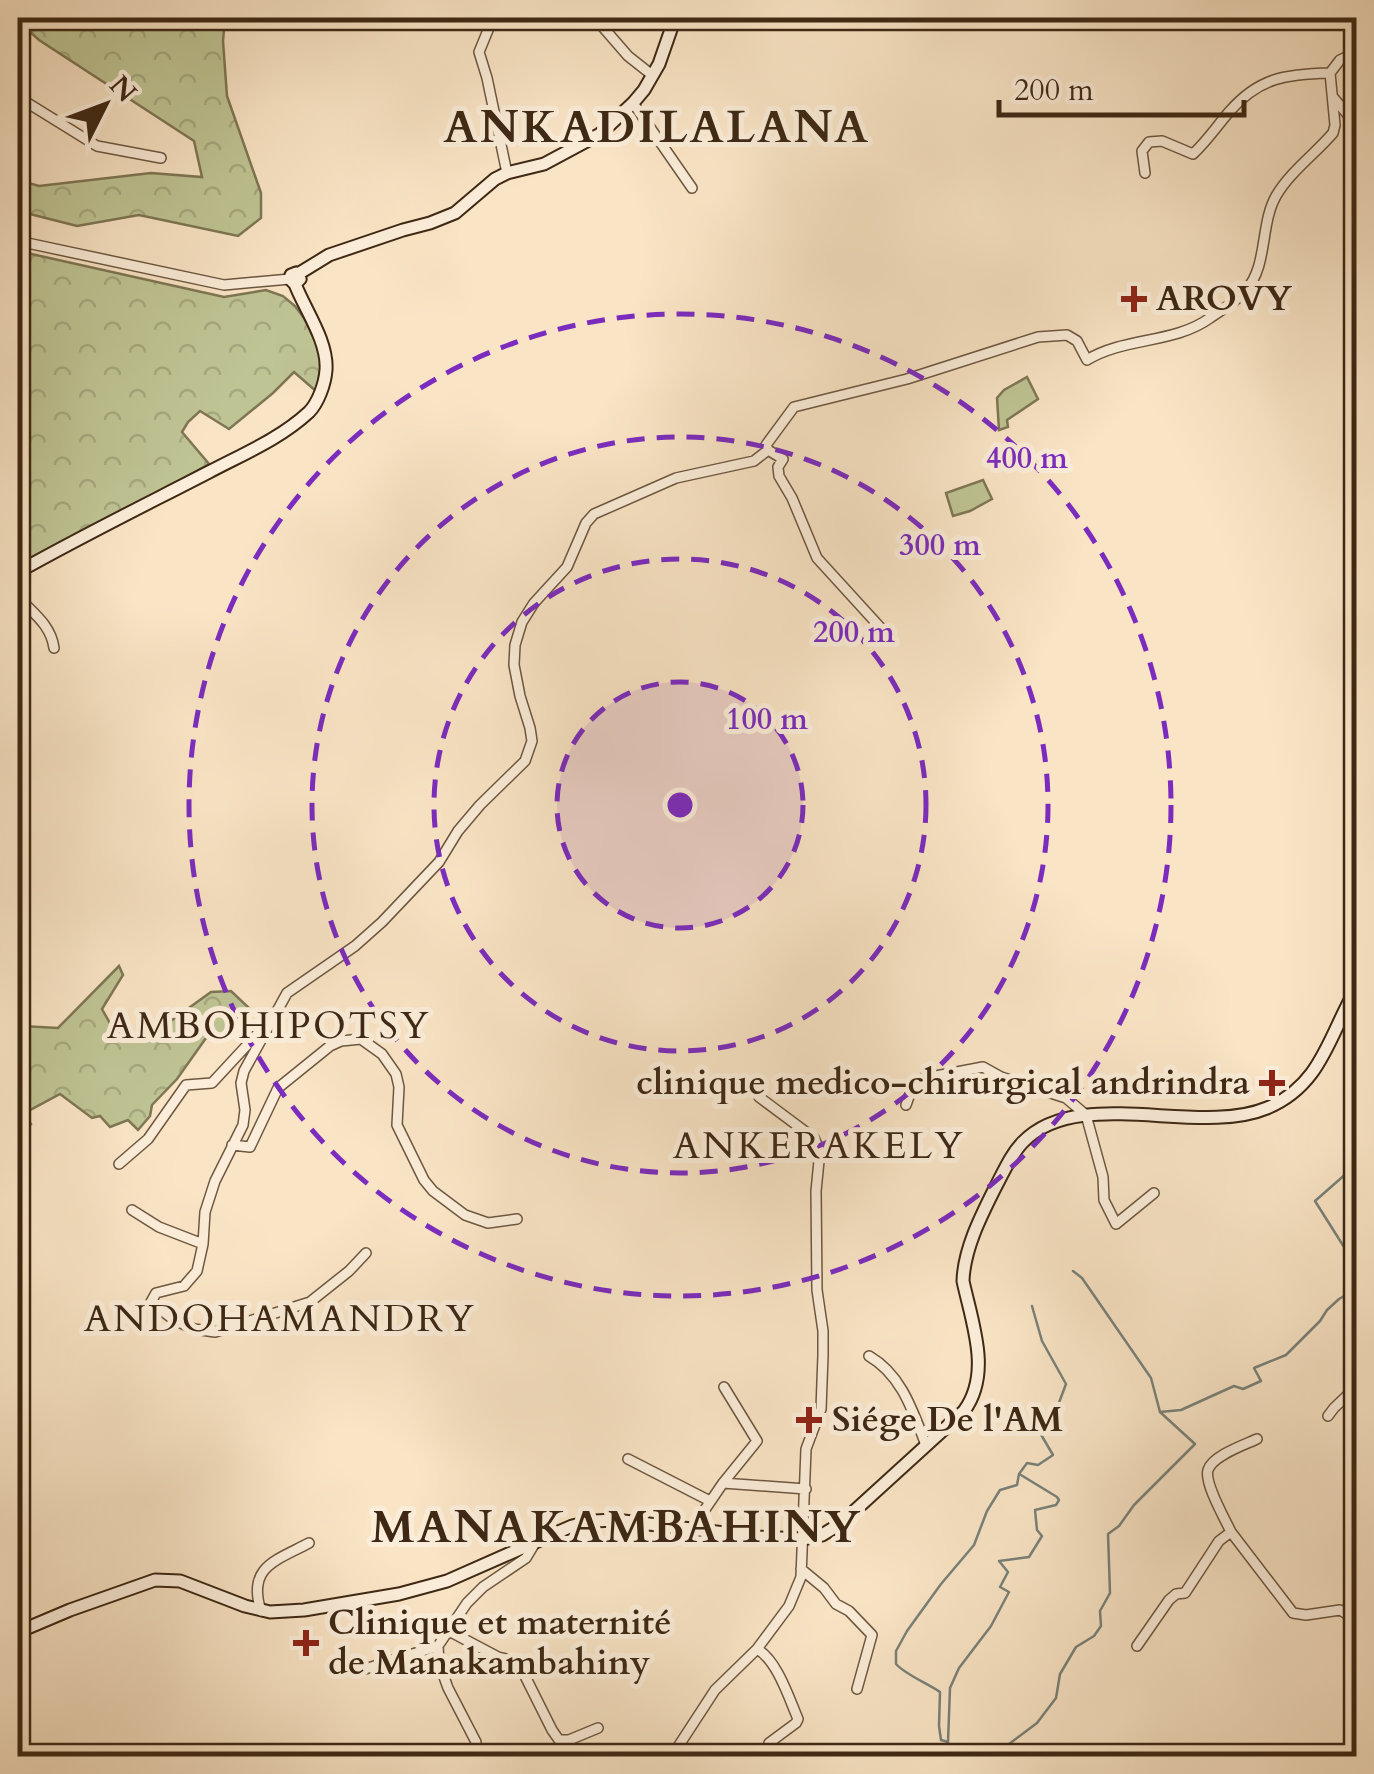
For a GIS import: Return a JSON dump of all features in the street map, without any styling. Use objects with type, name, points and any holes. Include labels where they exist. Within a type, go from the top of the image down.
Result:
[{"type":"street","points":[[492,18],[479,52],[507,173]]},
{"type":"street","points":[[594,18],[628,56],[652,75]]},
{"type":"street","points":[[18,241],[224,285],[294,279],[329,255],[455,213],[507,173],[544,164],[600,134],[633,103],[652,75],[675,18]]},
{"type":"street","points":[[1348,18],[1356,45]]},
{"type":"street","points":[[888,636],[817,558],[779,476],[778,467],[783,459],[768,450],[766,445],[794,407],[908,379],[1038,337],[1067,335],[1077,341],[1087,360],[1102,352],[1187,332],[1208,320],[1246,290],[1256,275],[1274,198],[1335,125],[1330,73],[1340,60],[1356,52]]},
{"type":"street","points":[[1145,173],[1142,151],[1148,142],[1162,141],[1193,154],[1231,109],[1263,84],[1287,76],[1330,73]]},
{"type":"street","points":[[18,96],[97,146],[161,158]]},
{"type":"street","points":[[1333,97],[1347,114],[1356,118]]},
{"type":"street","points":[[633,103],[692,188]]},
{"type":"street","points":[[18,572],[276,436],[312,410],[326,369],[322,345],[294,279]]},
{"type":"street","points":[[366,1253],[310,1302],[215,1332],[194,1329],[174,1320],[151,1302],[156,1293],[184,1286],[197,1271],[205,1212],[215,1181],[244,1125],[244,1071],[287,994],[355,946],[416,888],[480,805],[525,761],[532,742],[514,664],[514,645],[534,603],[567,567],[586,524],[594,514],[676,478],[741,466],[768,450]]},
{"type":"street","points":[[18,597],[46,625],[54,648]]},
{"type":"street","points":[[18,1632],[155,1580],[180,1581],[260,1611],[304,1610],[424,1588],[572,1526],[605,1520],[803,1539],[822,1535],[840,1524],[964,1411],[976,1390],[979,1354],[964,1271],[986,1205],[1023,1141],[1054,1121],[1086,1115],[1224,1117],[1268,1108],[1308,1080],[1318,1067],[1356,989]]},
{"type":"street","points":[[119,1164],[148,1138],[186,1084],[212,1083],[271,1020]]},
{"type":"street","points":[[232,1145],[250,1146],[278,1088],[312,1060],[341,1041],[361,1039],[382,1054],[396,1074],[400,1087],[397,1125],[433,1191],[465,1214],[488,1223],[517,1219]]},
{"type":"street","points":[[906,1105],[914,1080],[983,1067],[1001,1077],[1066,1098],[1086,1115],[1104,1200],[1116,1224],[1154,1194]]},
{"type":"street","points":[[672,1756],[715,1690],[756,1649],[789,1606],[800,1577],[806,1449],[820,1409],[823,1355],[817,1290],[816,1190],[820,1151],[814,1138],[758,1097]]},
{"type":"street","points":[[132,1210],[159,1227],[203,1244]]},
{"type":"street","points":[[869,1356],[902,1387],[926,1444]]},
{"type":"street","points":[[691,1530],[757,1441],[724,1387]]},
{"type":"street","points":[[1328,1416],[1356,1387]]},
{"type":"street","points":[[1256,1439],[1228,1452],[1206,1472],[1231,1532],[1293,1613],[1340,1610],[1356,1624]]},
{"type":"street","points":[[628,1459],[710,1501]]},
{"type":"street","points":[[723,1483],[806,1488]]},
{"type":"street","points":[[1138,1646],[1169,1600],[1185,1592],[1219,1542],[1231,1532]]},
{"type":"street","points":[[466,1756],[477,1745],[448,1688],[438,1646],[474,1595],[526,1558],[535,1542]]},
{"type":"street","points":[[260,1611],[256,1581],[262,1572],[308,1544]]},
{"type":"street","points":[[801,1568],[871,1632],[857,1689]]},
{"type":"street","points":[[447,1630],[498,1658],[518,1662],[559,1740],[598,1728]]},
{"type":"street","points":[[365,1668],[438,1646]]},
{"type":"street","points":[[756,1649],[772,1662],[798,1719],[769,1743]]},
{"type":"street","points":[[1356,1661],[1351,1671],[1356,1684]]},
{"type":"green space","points":[[18,18],[225,18],[227,96],[261,193],[261,218],[238,236],[139,215],[77,226],[18,211],[18,180],[39,186],[151,173],[202,177],[194,141],[39,40]]},
{"type":"green space","points":[[18,251],[224,297],[266,290],[283,296],[304,318],[319,349],[323,373],[317,392],[294,372],[229,429],[200,411],[182,432],[209,464],[18,572]]},
{"type":"green space","points":[[1027,377],[1038,399],[1007,420],[1008,427],[999,430],[997,398]]},
{"type":"green space","points":[[983,480],[992,499],[953,516],[946,493]]},
{"type":"green space","points":[[119,966],[123,975],[102,1009],[112,1027],[133,1036],[168,1023],[211,992],[231,991],[249,1008],[218,1041],[206,1038],[177,1079],[152,1105],[150,1116],[138,1130],[128,1120],[110,1127],[100,1116],[92,1118],[60,1094],[23,1114],[31,1124],[18,1136],[18,1034],[22,1026],[58,1028]]},
{"type":"waterway","points":[[1356,1165],[1315,1201],[1356,1266]]},
{"type":"waterway","points":[[1073,1271],[1082,1278],[1151,1378],[1160,1412]]},
{"type":"waterway","points":[[993,1756],[1037,1723],[1056,1698],[1060,1674],[1076,1647],[1094,1636],[1101,1626],[1100,1611],[1110,1593],[1108,1534],[1195,1444],[1160,1412],[1181,1410],[1234,1386],[1243,1389],[1261,1381],[1254,1368],[1286,1355],[1327,1310],[1356,1289]]},
{"type":"waterway","points":[[948,1756],[948,1742],[941,1740],[939,1726],[940,1692],[900,1668],[896,1651],[941,1584],[974,1545],[1000,1490],[1017,1485],[1027,1463],[1038,1465],[1053,1455],[1036,1426],[1054,1416],[1066,1384],[1042,1341],[1032,1306]]},
{"type":"waterway","points":[[948,1742],[950,1688],[1009,1592],[1000,1587],[1008,1572],[999,1561],[1029,1557],[1042,1536],[1037,1530],[1035,1510],[1056,1505],[1059,1500],[1021,1475]]},
{"type":"place","name":"AROVY","points":[[1134,299]]},
{"type":"place","name":"clinique medico-chirurgical andrindra","points":[[1272,1083]]},
{"type":"place","name":"Siége De l'AM","points":[[809,1420]]},
{"type":"place","name":"Clinique et maternité de Manakambahiny","points":[[306,1643]]},
{"type":"district","name":"ANKADILALANA","points":[[657,127]]},
{"type":"district","name":"AMBOHIPOTSY","points":[[269,1026]]},
{"type":"district","name":"ANKERAKELY","points":[[819,1146]]},
{"type":"district","name":"ANDOHAMANDRY","points":[[280,1319]]},
{"type":"district","name":"MANAKAMBAHINY","points":[[617,1527]]}]
